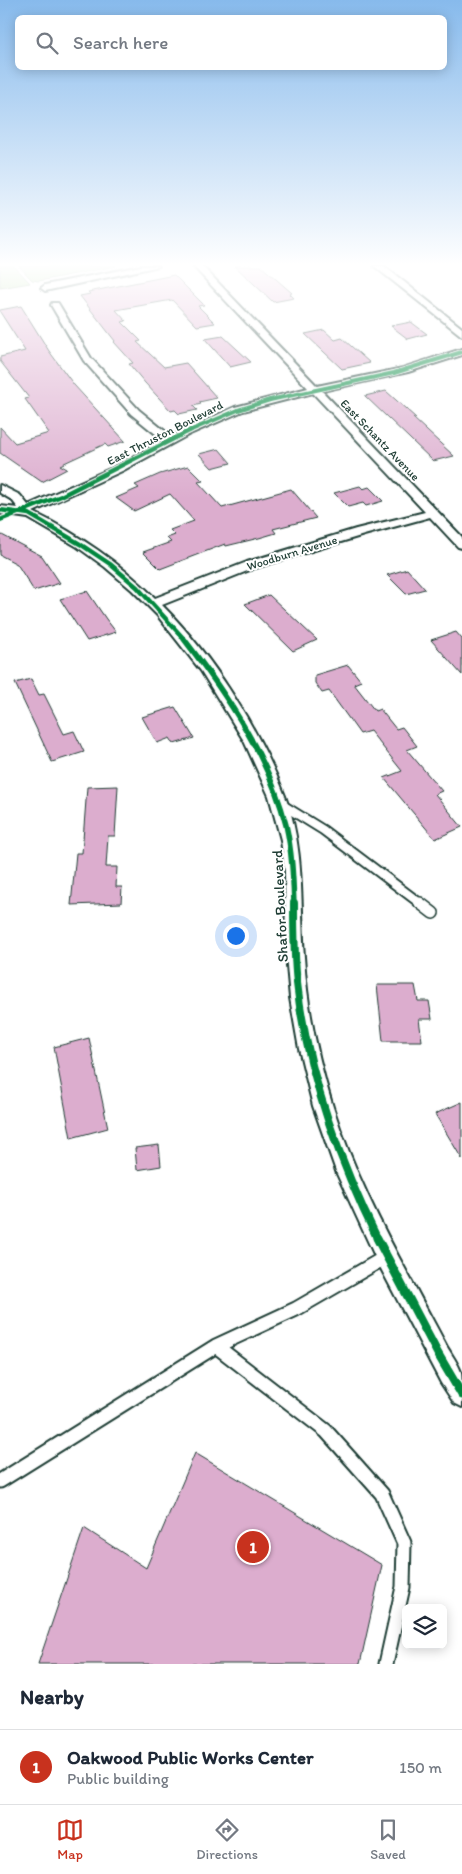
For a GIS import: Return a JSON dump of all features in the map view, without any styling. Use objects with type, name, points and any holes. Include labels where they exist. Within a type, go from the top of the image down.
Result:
[{"type":"street","points":[[78,344],[87,359],[135,412],[170,441]]},
{"type":"street","name":"East Schantz Avenue","points":[[271,344],[462,544]]},
{"type":"street","name":"East Thruston Boulevard","points":[[0,520],[25,512],[118,469],[170,441],[239,409],[405,370],[462,352]]},
{"type":"street","name":"Shafor Boulevard","points":[[0,488],[20,500],[25,512]]},
{"type":"street","name":"Shafor Boulevard","points":[[0,510],[25,512],[66,534],[127,577],[154,603],[196,653],[222,688],[262,761],[279,803],[294,870],[296,970],[301,1018],[315,1078],[340,1157],[386,1258],[462,1395]]},
{"type":"street","name":"Woodburn Avenue","points":[[154,603],[251,565],[360,532],[432,513]]},
{"type":"lane","points":[[279,803],[323,830],[432,913]]},
{"type":"lane","points":[[0,1481],[216,1346],[296,1309],[386,1258]]},
{"type":"lane","points":[[216,1346],[326,1431],[382,1494],[404,1543],[403,1587],[386,1664]]},
{"type":"building","points":[[20,344],[44,344],[74,385],[125,441],[108,447],[105,444],[60,465],[67,469],[42,482],[0,453],[0,427],[15,443],[49,433],[25,399],[29,398],[0,361],[0,357],[25,351]]},
{"type":"building","points":[[115,344],[139,344],[164,367],[186,363],[217,398],[199,402],[201,404],[193,406],[197,410],[179,414],[175,410],[171,411],[129,364],[133,363]]},
{"type":"building","points":[[209,344],[231,344],[251,362],[230,367]]},
{"type":"building","points":[[315,344],[348,344],[370,363],[342,369]]},
{"type":"building","points":[[386,391],[454,456],[433,461],[365,396]]},
{"type":"building","points":[[219,449],[231,463],[212,468],[199,454]]},
{"type":"building","points":[[188,466],[203,481],[198,482],[222,508],[291,489],[316,518],[273,529],[276,533],[259,538],[226,546],[225,544],[160,569],[143,552],[171,542],[167,538],[175,535],[170,530],[194,521],[170,494],[134,511],[116,498],[139,488],[135,485],[160,474]]},
{"type":"building","points":[[360,486],[363,489],[369,487],[383,501],[366,506],[363,503],[348,507],[334,493]]},
{"type":"building","points":[[0,534],[42,556],[60,583],[34,591],[17,564],[0,555]]},
{"type":"building","points":[[407,569],[425,589],[406,594],[387,575]]},
{"type":"building","points":[[87,591],[116,632],[87,641],[60,599]]},
{"type":"building","points":[[269,595],[317,640],[293,651],[245,604]]},
{"type":"building","points":[[456,632],[462,639],[462,675],[431,640]]},
{"type":"building","points":[[348,665],[361,681],[354,684],[375,711],[380,709],[396,729],[402,727],[417,746],[407,750],[442,791],[435,794],[462,827],[435,839],[384,778],[402,771],[370,731],[360,734],[329,691],[322,693],[315,683],[315,675]]},
{"type":"building","points":[[31,679],[39,695],[44,694],[64,734],[74,731],[84,752],[52,762],[15,683]]},
{"type":"building","points":[[175,707],[194,738],[174,744],[170,738],[157,743],[142,717]]},
{"type":"building","points":[[118,786],[115,836],[108,836],[106,867],[117,867],[116,887],[122,887],[121,903],[71,905],[76,853],[82,853],[87,787]]},
{"type":"building","points":[[377,985],[415,985],[418,1001],[429,1001],[432,1019],[419,1019],[422,1041],[383,1041]]},
{"type":"building","points":[[89,1038],[108,1128],[71,1138],[54,1047]]},
{"type":"building","points":[[462,1102],[462,1159],[435,1114]]},
{"type":"building","points":[[159,1145],[161,1166],[137,1170],[135,1148]]},
{"type":"building","points":[[195,1453],[382,1565],[360,1664],[38,1664],[84,1528],[146,1568]]},
{"type":"cycle path","points":[[0,520],[61,496],[178,436],[254,404],[287,395],[394,373],[462,352]]},
{"type":"cycle path","points":[[0,510],[23,512],[32,516],[110,564],[137,587],[162,612],[206,667],[226,697],[251,741],[277,796],[286,825],[293,872],[295,955],[299,998],[314,1075],[333,1137],[371,1226],[438,1354],[462,1395]]},
{"type":"place","name":"Oakwood Public Works Center","points":[[253,1547]]}]
